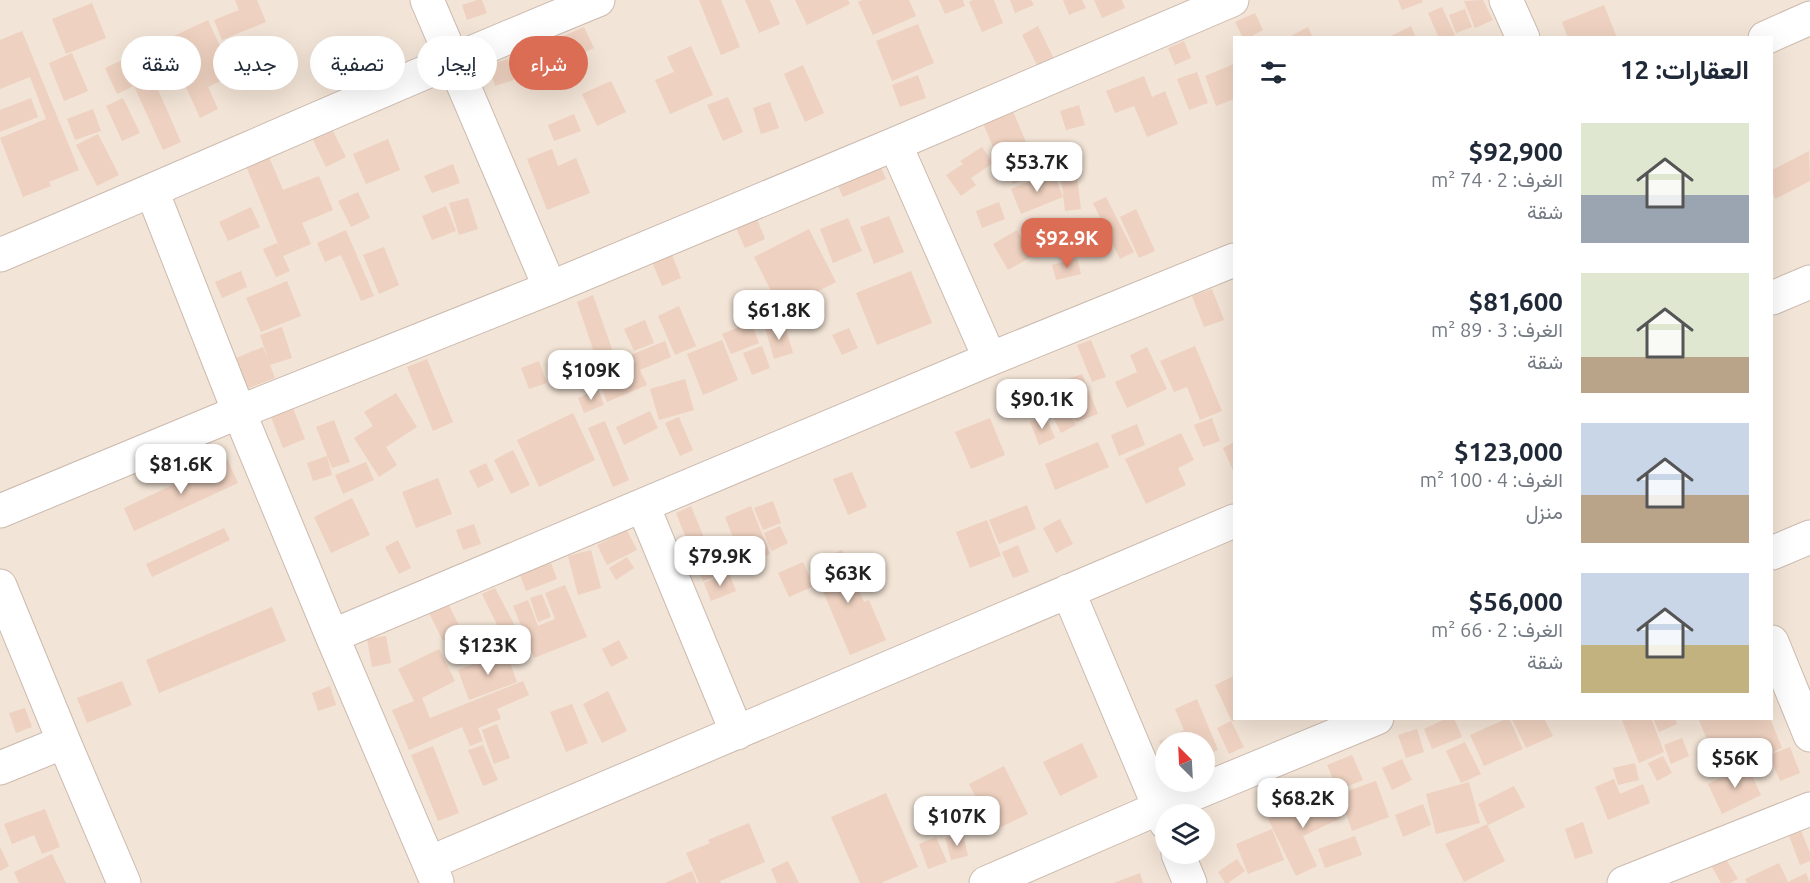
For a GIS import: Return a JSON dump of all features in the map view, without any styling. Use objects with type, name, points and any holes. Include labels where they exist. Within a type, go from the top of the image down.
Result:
[{"type":"street","points":[[427,0],[442,36]]},
{"type":"street","points":[[497,41],[598,0]]},
{"type":"street","points":[[0,511],[239,411],[550,288],[895,144],[1194,7],[1232,0]]},
{"type":"street","points":[[1506,0],[1522,36]]},
{"type":"street","points":[[1770,36],[1810,18]]},
{"type":"street","points":[[0,255],[417,74]]},
{"type":"street","points":[[465,90],[550,288]]},
{"type":"street","points":[[895,144],[990,359]]},
{"type":"street","points":[[152,191],[239,411],[433,873],[736,733],[1233,521]]},
{"type":"street","points":[[332,636],[990,359],[1233,260]]},
{"type":"street","points":[[1773,298],[1810,282]]},
{"type":"street","points":[[643,506],[736,733]]},
{"type":"street","points":[[1773,553],[1810,537]]},
{"type":"street","points":[[0,586],[124,883]]},
{"type":"street","points":[[1068,591],[1157,804]]},
{"type":"street","points":[[1773,644],[1810,735]]},
{"type":"street","points":[[1188,804],[1373,720]]},
{"type":"street","points":[[0,768],[64,742]]},
{"type":"street","points":[[1624,883],[1810,808]]},
{"type":"street","points":[[986,883],[1155,819]]},
{"type":"street","points":[[1182,864],[1190,883]]},
{"type":"shaded area","points":[[0,0],[1810,0],[1810,883],[0,883]]},
{"type":"building","points":[[235,0],[257,0],[266,22],[232,36],[220,36],[214,20],[239,10]]},
{"type":"building","points":[[482,0],[487,13],[467,20],[462,5]]},
{"type":"building","points":[[699,0],[721,0],[740,47],[721,55]]},
{"type":"building","points":[[745,0],[770,0],[780,24],[759,33]]},
{"type":"building","points":[[795,0],[848,0],[850,4],[807,25]]},
{"type":"building","points":[[862,0],[909,0],[916,16],[873,35],[858,2]]},
{"type":"building","points":[[939,0],[963,0],[965,6],[945,14]]},
{"type":"building","points":[[994,0],[1003,23],[982,32],[969,2]]},
{"type":"building","points":[[1010,0],[1031,0],[1034,5],[1015,13]]},
{"type":"building","points":[[1063,0],[1082,0],[1086,8],[1069,15]]},
{"type":"building","points":[[1094,0],[1122,0],[1125,8],[1102,18]]},
{"type":"building","points":[[1398,0],[1422,0],[1423,2],[1402,10]]},
{"type":"building","points":[[1483,0],[1493,20],[1475,28],[1464,1]]},
{"type":"building","points":[[92,3],[106,38],[66,54],[52,19]]},
{"type":"building","points":[[1604,5],[1616,36],[1567,36],[1562,22]]},
{"type":"building","points":[[1442,7],[1455,35],[1438,36],[1428,13]]},
{"type":"building","points":[[1465,9],[1472,27],[1456,33],[1449,15]]},
{"type":"building","points":[[1255,13],[1263,30],[1252,36],[1242,36],[1235,22]]},
{"type":"building","points":[[208,20],[215,36],[213,36],[213,85],[208,87],[218,109],[200,118],[187,90],[201,90],[201,36],[174,36]]},
{"type":"building","points":[[918,24],[934,63],[892,81],[876,41]]},
{"type":"building","points":[[1038,26],[1054,59],[1038,67],[1022,35]]},
{"type":"building","points":[[1411,26],[1415,36],[1391,36]]},
{"type":"building","points":[[584,27],[594,48],[588,51],[588,36],[564,36]]},
{"type":"building","points":[[1308,27],[1312,36],[1291,36]]},
{"type":"building","points":[[22,31],[79,170],[49,182],[51,186],[23,197],[0,138],[46,119],[30,77],[0,89],[0,40]]},
{"type":"building","points":[[1184,41],[1191,58],[1175,65],[1168,48]]},
{"type":"building","points":[[691,46],[713,95],[670,114],[655,80],[674,72],[667,57]]},
{"type":"building","points":[[72,53],[88,91],[64,101],[49,63]]},
{"type":"building","points":[[508,59],[509,82],[497,85],[497,62]]},
{"type":"building","points":[[121,61],[121,90],[126,90],[117,94],[105,68]]},
{"type":"building","points":[[1233,64],[1233,99],[1216,106],[1205,76]]},
{"type":"building","points":[[803,65],[824,113],[805,122],[784,74]]},
{"type":"building","points":[[1197,72],[1208,103],[1189,110],[1177,79]]},
{"type":"building","points":[[918,75],[926,98],[900,107],[892,85]]},
{"type":"building","points":[[1144,76],[1152,97],[1165,91],[1178,124],[1147,137],[1134,106],[1115,113],[1106,91]]},
{"type":"building","points":[[611,81],[626,112],[597,126],[582,94]]},
{"type":"building","points":[[136,90],[158,90],[181,142],[163,150]]},
{"type":"building","points":[[728,97],[743,132],[723,141],[707,105]]},
{"type":"building","points":[[31,98],[38,117],[0,132],[0,110]]},
{"type":"building","points":[[123,98],[140,133],[122,141],[106,106]]},
{"type":"building","points":[[770,102],[779,128],[761,134],[753,108]]},
{"type":"building","points":[[1079,105],[1085,125],[1066,130],[1060,111]]},
{"type":"building","points":[[93,109],[101,131],[75,140],[67,119]]},
{"type":"building","points":[[1013,111],[1029,149],[999,162],[983,123]]},
{"type":"building","points":[[574,114],[581,131],[554,141],[548,125]]},
{"type":"building","points":[[332,129],[346,157],[326,167],[312,138]]},
{"type":"building","points":[[98,134],[119,175],[97,186],[76,145]]},
{"type":"building","points":[[388,139],[400,170],[366,184],[353,154]]},
{"type":"building","points":[[982,147],[993,163],[971,178],[976,185],[961,196],[946,175],[963,164],[960,161]]},
{"type":"building","points":[[552,149],[558,166],[576,158],[590,193],[547,210],[527,159]]},
{"type":"building","points":[[1036,150],[1045,171],[1013,184],[1004,162]]},
{"type":"building","points":[[1809,151],[1810,181],[1775,199],[1773,169]]},
{"type":"building","points":[[875,152],[886,179],[843,197],[831,171]]},
{"type":"building","points":[[269,157],[283,190],[319,176],[333,210],[302,223],[311,244],[283,256],[290,271],[276,277],[263,249],[277,243],[280,249],[246,166]]},
{"type":"building","points":[[453,164],[460,183],[432,193],[424,176]]},
{"type":"building","points":[[1076,168],[1081,209],[1065,211],[1060,170]]},
{"type":"building","points":[[1053,171],[1063,197],[1021,214],[1011,189]]},
{"type":"building","points":[[358,192],[370,218],[351,227],[338,201]]},
{"type":"building","points":[[1106,197],[1134,252],[1120,259],[1093,203]]},
{"type":"building","points":[[468,198],[478,229],[459,235],[449,203]]},
{"type":"building","points":[[999,202],[1005,219],[982,228],[976,211]]},
{"type":"building","points":[[446,206],[456,231],[432,240],[422,216]]},
{"type":"building","points":[[251,207],[260,227],[228,241],[219,222]]},
{"type":"building","points":[[1136,209],[1155,251],[1139,258],[1120,217]]},
{"type":"building","points":[[889,216],[904,252],[874,264],[860,227]]},
{"type":"building","points":[[848,218],[862,251],[833,263],[820,229]]},
{"type":"building","points":[[757,219],[765,239],[745,248],[736,228]]},
{"type":"building","points":[[1096,225],[1107,249],[1089,257],[1078,232]]},
{"type":"building","points":[[809,229],[836,282],[774,314],[764,293],[771,291],[754,257]]},
{"type":"building","points":[[346,230],[374,296],[361,301],[341,255],[325,262],[317,243]]},
{"type":"building","points":[[1017,230],[1031,257],[1008,270],[993,244]]},
{"type":"building","points":[[384,247],[399,285],[379,294],[363,255]]},
{"type":"building","points":[[671,252],[681,278],[662,286],[651,259]]},
{"type":"building","points":[[1077,258],[1081,274],[1056,280],[1052,265]]},
{"type":"building","points":[[241,271],[247,287],[222,298],[215,282]]},
{"type":"building","points":[[911,271],[932,323],[877,345],[856,293]]},
{"type":"building","points":[[287,281],[301,316],[261,332],[246,298]]},
{"type":"building","points":[[1212,289],[1224,320],[1204,327],[1192,296]]},
{"type":"building","points":[[593,295],[613,352],[596,358],[577,302]]},
{"type":"building","points":[[679,306],[696,346],[675,355],[658,316]]},
{"type":"building","points":[[645,320],[654,343],[634,351],[624,329]]},
{"type":"building","points":[[751,322],[759,343],[731,354],[722,334]]},
{"type":"building","points":[[784,323],[793,353],[774,359],[765,328]]},
{"type":"building","points":[[282,327],[292,358],[270,365],[275,378],[238,392],[226,362],[263,347],[269,362],[260,335]]},
{"type":"building","points":[[849,328],[858,348],[842,355],[832,335]]},
{"type":"building","points":[[722,340],[738,380],[703,395],[687,354]]},
{"type":"building","points":[[1091,340],[1106,377],[1092,382],[1077,345]]},
{"type":"building","points":[[665,341],[671,357],[640,370],[647,385],[607,402],[601,387],[623,377],[616,361]]},
{"type":"building","points":[[762,346],[770,368],[752,375],[743,353]]},
{"type":"building","points":[[1195,346],[1222,411],[1200,420],[1187,387],[1174,392],[1160,361]]},
{"type":"building","points":[[1147,347],[1167,389],[1127,408],[1115,382],[1137,372],[1130,355]]},
{"type":"building","points":[[427,359],[453,422],[433,431],[407,367]]},
{"type":"building","points":[[539,361],[547,383],[529,389],[521,368]]},
{"type":"building","points":[[1082,374],[1098,414],[1076,422],[1060,382]]},
{"type":"building","points":[[685,379],[694,410],[659,420],[650,389]]},
{"type":"building","points":[[598,389],[604,405],[584,413],[578,398]]},
{"type":"building","points":[[396,393],[417,427],[386,447],[397,465],[379,477],[354,438],[373,426],[364,412]]},
{"type":"building","points":[[1041,393],[1048,411],[1031,417],[1025,399]]},
{"type":"building","points":[[1066,405],[1076,425],[1061,433],[1051,413]]},
{"type":"building","points":[[293,408],[305,439],[283,448],[271,417]]},
{"type":"building","points":[[650,411],[658,428],[624,445],[616,427]]},
{"type":"building","points":[[573,413],[595,460],[539,487],[517,440]]},
{"type":"building","points":[[1046,416],[1055,438],[1039,445],[1030,422]]},
{"type":"building","points":[[679,417],[693,450],[680,456],[665,423]]},
{"type":"building","points":[[990,418],[1005,455],[971,469],[955,432]]},
{"type":"building","points":[[1212,418],[1220,441],[1203,447],[1194,425]]},
{"type":"building","points":[[334,420],[350,462],[332,468],[316,427]]},
{"type":"building","points":[[605,421],[629,480],[613,487],[588,428]]},
{"type":"building","points":[[1137,424],[1145,445],[1119,456],[1111,435]]},
{"type":"building","points":[[1181,433],[1194,460],[1178,468],[1186,485],[1146,504],[1125,459]]},
{"type":"building","points":[[1098,442],[1109,467],[1055,490],[1045,464]]},
{"type":"building","points":[[1233,443],[1233,471],[1223,448]]},
{"type":"building","points":[[513,450],[530,485],[511,494],[494,460]]},
{"type":"building","points":[[327,456],[332,475],[313,481],[307,463]]},
{"type":"building","points":[[227,459],[238,483],[134,531],[124,508]]},
{"type":"building","points":[[366,462],[374,480],[343,494],[335,475]]},
{"type":"building","points":[[486,463],[494,480],[478,488],[469,471]]},
{"type":"building","points":[[852,472],[867,507],[848,515],[833,479]]},
{"type":"building","points":[[438,478],[452,514],[416,528],[402,492]]},
{"type":"building","points":[[352,498],[370,535],[331,553],[314,517]]},
{"type":"building","points":[[773,501],[781,523],[763,530],[754,508]]},
{"type":"building","points":[[1027,505],[1036,529],[999,544],[989,520]]},
{"type":"building","points":[[691,506],[710,552],[735,542],[725,517],[751,506],[770,554],[703,581],[676,513]]},
{"type":"building","points":[[1060,519],[1073,544],[1056,553],[1043,528]]},
{"type":"building","points":[[987,520],[1001,556],[970,568],[956,532]]},
{"type":"building","points":[[474,524],[481,544],[463,550],[456,530]]},
{"type":"building","points":[[780,526],[788,543],[772,551],[764,533]]},
{"type":"building","points":[[224,528],[230,540],[152,577],[146,564]]},
{"type":"building","points":[[627,530],[637,550],[607,565],[597,545]]},
{"type":"building","points":[[398,540],[411,568],[399,574],[385,547]]},
{"type":"building","points":[[1018,545],[1029,572],[1013,578],[1002,552]]},
{"type":"building","points":[[591,550],[601,588],[578,595],[568,556]]},
{"type":"building","points":[[842,550],[864,602],[869,600],[886,640],[850,655],[811,563]]},
{"type":"building","points":[[627,557],[634,568],[616,580],[609,568]]},
{"type":"building","points":[[803,562],[814,586],[789,597],[778,573]]},
{"type":"building","points":[[551,563],[557,579],[526,591],[520,575]]},
{"type":"building","points":[[729,573],[736,591],[711,601],[704,583]]},
{"type":"building","points":[[565,585],[587,637],[534,658],[513,606],[528,600],[538,626],[555,619],[545,593]]},
{"type":"building","points":[[495,588],[516,628],[502,635],[482,594]]},
{"type":"building","points":[[443,593],[462,632],[443,641],[424,603]]},
{"type":"building","points":[[542,594],[551,617],[538,622],[530,598]]},
{"type":"building","points":[[272,607],[286,641],[159,693],[146,660]]},
{"type":"building","points":[[386,636],[391,663],[372,667],[367,639]]},
{"type":"building","points":[[619,640],[628,658],[611,667],[602,649]]},
{"type":"building","points":[[439,649],[455,681],[422,698],[430,718],[523,681],[529,695],[497,709],[501,719],[478,728],[483,741],[470,746],[462,727],[409,750],[392,710],[414,701],[398,669]]},
{"type":"building","points":[[506,651],[517,682],[469,700],[458,670]]},
{"type":"building","points":[[1233,676],[1233,720],[1236,720],[1232,722],[1215,685]]},
{"type":"building","points":[[122,681],[132,705],[87,723],[77,698]]},
{"type":"building","points":[[330,686],[336,705],[318,711],[312,693]]},
{"type":"building","points":[[608,691],[627,731],[602,743],[583,704]]},
{"type":"building","points":[[1197,699],[1211,732],[1179,732],[1184,730],[1175,709]]},
{"type":"building","points":[[572,704],[588,743],[566,752],[550,712]]},
{"type":"building","points":[[25,708],[32,727],[16,733],[9,713]]},
{"type":"building","points":[[1443,720],[1455,720],[1462,737],[1432,749],[1424,729]]},
{"type":"building","points":[[1504,720],[1510,720],[1523,749],[1484,766],[1470,735]]},
{"type":"building","points":[[1512,720],[1545,720],[1553,736],[1526,748]]},
{"type":"building","points":[[1622,720],[1652,720],[1664,752],[1639,763]]},
{"type":"building","points":[[1654,720],[1676,720],[1677,724],[1659,732]]},
{"type":"building","points":[[1699,720],[1771,720],[1782,748],[1721,774]]},
{"type":"building","points":[[1231,721],[1244,747],[1229,754],[1217,728]]},
{"type":"building","points":[[497,724],[510,758],[494,764],[482,730]]},
{"type":"building","points":[[1417,729],[1424,752],[1406,758],[1398,735]]},
{"type":"building","points":[[1682,738],[1689,756],[1671,764],[1664,745]]},
{"type":"building","points":[[1465,742],[1481,774],[1461,783],[1446,751]]},
{"type":"building","points":[[1082,743],[1098,777],[1060,796],[1043,762]]},
{"type":"building","points":[[483,745],[498,780],[483,786],[468,750]]},
{"type":"building","points":[[433,746],[459,813],[438,821],[411,755]]},
{"type":"building","points":[[1790,747],[1800,773],[1780,781],[1769,755]]},
{"type":"building","points":[[1352,755],[1363,780],[1338,790],[1327,765]]},
{"type":"building","points":[[1663,756],[1672,773],[1657,781],[1648,763]]},
{"type":"building","points":[[1402,759],[1412,780],[1392,790],[1382,768]]},
{"type":"building","points":[[1635,763],[1639,780],[1618,785],[1613,768]]},
{"type":"building","points":[[1747,765],[1761,795],[1722,814],[1708,784]]},
{"type":"building","points":[[1004,766],[1028,814],[993,831],[969,784]]},
{"type":"building","points":[[1286,778],[1296,799],[1269,813],[1258,792]]},
{"type":"building","points":[[1614,779],[1620,794],[1643,784],[1650,803],[1608,820],[1595,787]]},
{"type":"building","points":[[1376,781],[1389,817],[1352,831],[1339,794]]},
{"type":"building","points":[[1469,782],[1480,823],[1436,834],[1426,794]]},
{"type":"building","points":[[1514,786],[1525,807],[1488,825],[1478,804]]},
{"type":"building","points":[[1327,791],[1341,818],[1303,836],[1317,866],[1296,876],[1268,819]]},
{"type":"building","points":[[886,793],[918,867],[881,883],[860,883],[831,817]]},
{"type":"building","points":[[1423,804],[1431,825],[1403,837],[1395,815]]},
{"type":"building","points":[[45,809],[60,847],[42,854],[34,835],[12,844],[4,824]]},
{"type":"building","points":[[1583,822],[1593,853],[1575,859],[1565,829]]},
{"type":"building","points":[[749,823],[765,862],[720,881],[721,883],[699,883],[686,853],[710,843],[708,840]]},
{"type":"building","points":[[1487,824],[1505,861],[1464,882],[1445,844]]},
{"type":"building","points":[[1800,828],[1810,853],[1810,861],[1800,865],[1788,833]]},
{"type":"building","points":[[1272,829],[1284,860],[1248,874],[1236,844]]},
{"type":"building","points":[[963,833],[968,856],[951,860],[945,838]]},
{"type":"building","points":[[1355,836],[1362,855],[1325,868],[1318,849]]},
{"type":"building","points":[[936,837],[947,862],[928,869],[919,844]]},
{"type":"building","points":[[0,847],[9,866],[0,871]]},
{"type":"building","points":[[52,854],[66,883],[19,883],[14,872]]},
{"type":"building","points":[[1237,859],[1245,871],[1225,883],[1218,872]]},
{"type":"building","points":[[1726,859],[1738,879],[1730,883],[1721,883],[1712,867]]},
{"type":"building","points":[[788,861],[799,883],[777,883],[771,869]]},
{"type":"building","points":[[1779,863],[1788,882],[1806,873],[1810,883],[1747,883],[1745,879]]},
{"type":"building","points":[[692,871],[697,883],[665,883]]},
{"type":"building","points":[[1140,873],[1143,883],[1114,883]]}]
